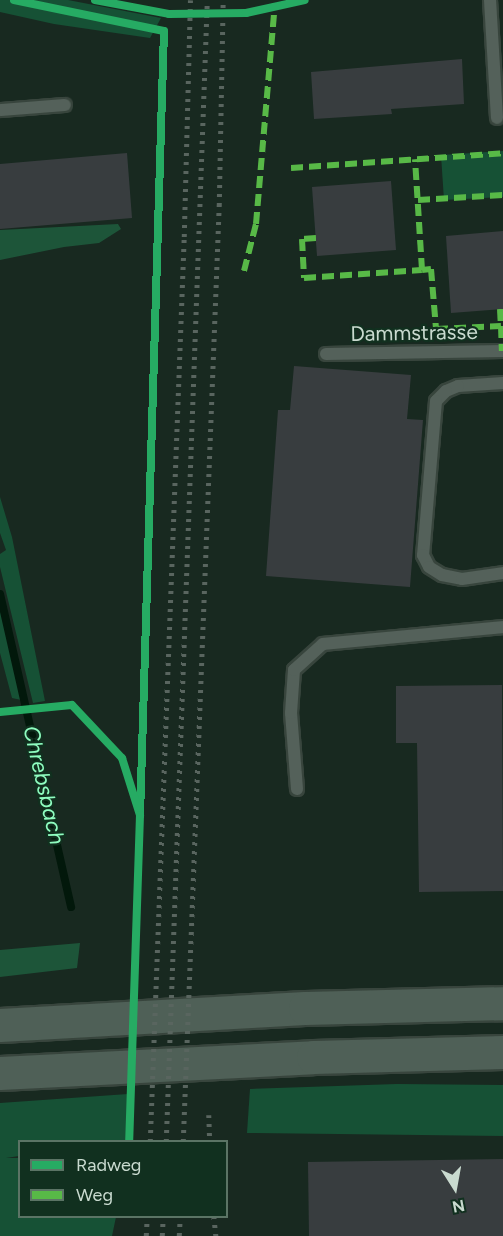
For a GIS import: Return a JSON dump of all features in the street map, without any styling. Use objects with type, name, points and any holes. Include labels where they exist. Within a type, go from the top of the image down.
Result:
[{"type":"highway","points":[[0,1025],[305,1008],[503,1003]]},
{"type":"highway","points":[[0,1073],[313,1057],[503,1052]]},
{"type":"lane","points":[[490,0],[497,118]]},
{"type":"lane","points":[[0,110],[65,105]]},
{"type":"lane","name":"Dammstrasse","points":[[326,354],[503,351]]},
{"type":"lane","points":[[503,383],[458,386],[446,391],[436,401],[423,555],[429,567],[442,575],[462,579],[503,573]]},
{"type":"lane","points":[[297,789],[291,713],[294,670],[323,644],[503,627]]},
{"type":"green space","points":[[0,0],[68,0],[161,18],[150,38],[54,24],[0,12]]},
{"type":"green space","points":[[503,151],[503,197],[444,200],[441,155]]},
{"type":"green space","points":[[118,224],[121,229],[99,243],[64,247],[0,260],[0,230]]},
{"type":"green space","points":[[0,497],[12,537],[45,701],[33,703],[0,567],[0,554],[6,550],[0,533]]},
{"type":"green space","points":[[0,592],[26,701],[12,698],[0,653]]},
{"type":"green space","points":[[80,943],[77,968],[0,977],[0,950]]},
{"type":"green space","points":[[397,1084],[503,1085],[503,1136],[247,1133],[250,1089]]},
{"type":"green space","points":[[128,1094],[129,1140],[18,1140],[18,1156],[6,1158],[18,1158],[18,1218],[116,1218],[112,1236],[0,1236],[0,1103]]},
{"type":"building","points":[[462,59],[464,104],[391,109],[392,114],[314,119],[311,72]]},
{"type":"building","points":[[127,153],[132,218],[0,229],[0,164]]},
{"type":"building","points":[[391,181],[396,250],[317,256],[312,187]]},
{"type":"building","points":[[503,231],[503,309],[451,313],[446,236]]},
{"type":"building","points":[[294,366],[411,375],[407,419],[423,420],[410,587],[266,576],[278,410],[290,410]]},
{"type":"building","points":[[502,685],[503,891],[419,892],[417,743],[396,743],[396,686]]},
{"type":"building","points":[[503,1159],[503,1236],[309,1236],[308,1162]]},
{"type":"waterway","name":"Chrebsbach","points":[[0,594],[71,907]]},
{"type":"railway","points":[[150,1140],[184,237],[190,0]]},
{"type":"railway","points":[[166,1140],[207,0]]},
{"type":"railway","points":[[183,1140],[219,206],[223,0]]},
{"type":"railway","points":[[209,1115],[210,1140]]},
{"type":"railway","points":[[146,1236],[147,1218]]},
{"type":"railway","points":[[162,1236],[163,1218]]},
{"type":"railway","points":[[179,1236],[180,1218]]},
{"type":"railway","points":[[214,1218],[216,1236]]},
{"type":"marked path","points":[[244,271],[256,224],[275,4]]},
{"type":"marked path","points":[[291,168],[503,153]]},
{"type":"marked path","points":[[316,238],[302,239],[304,278],[422,270],[415,159]]},
{"type":"marked path","points":[[418,200],[503,195]]},
{"type":"marked path","points":[[422,270],[431,269],[436,329],[501,326],[502,351]]},
{"type":"marked path","points":[[500,309],[501,326]]},
{"type":"cycle path","points":[[14,0],[164,31],[140,815]]},
{"type":"cycle path","points":[[95,0],[169,14],[246,13],[305,0]]},
{"type":"cycle path","points":[[0,712],[72,705],[122,758],[140,815],[129,1140]]}]
